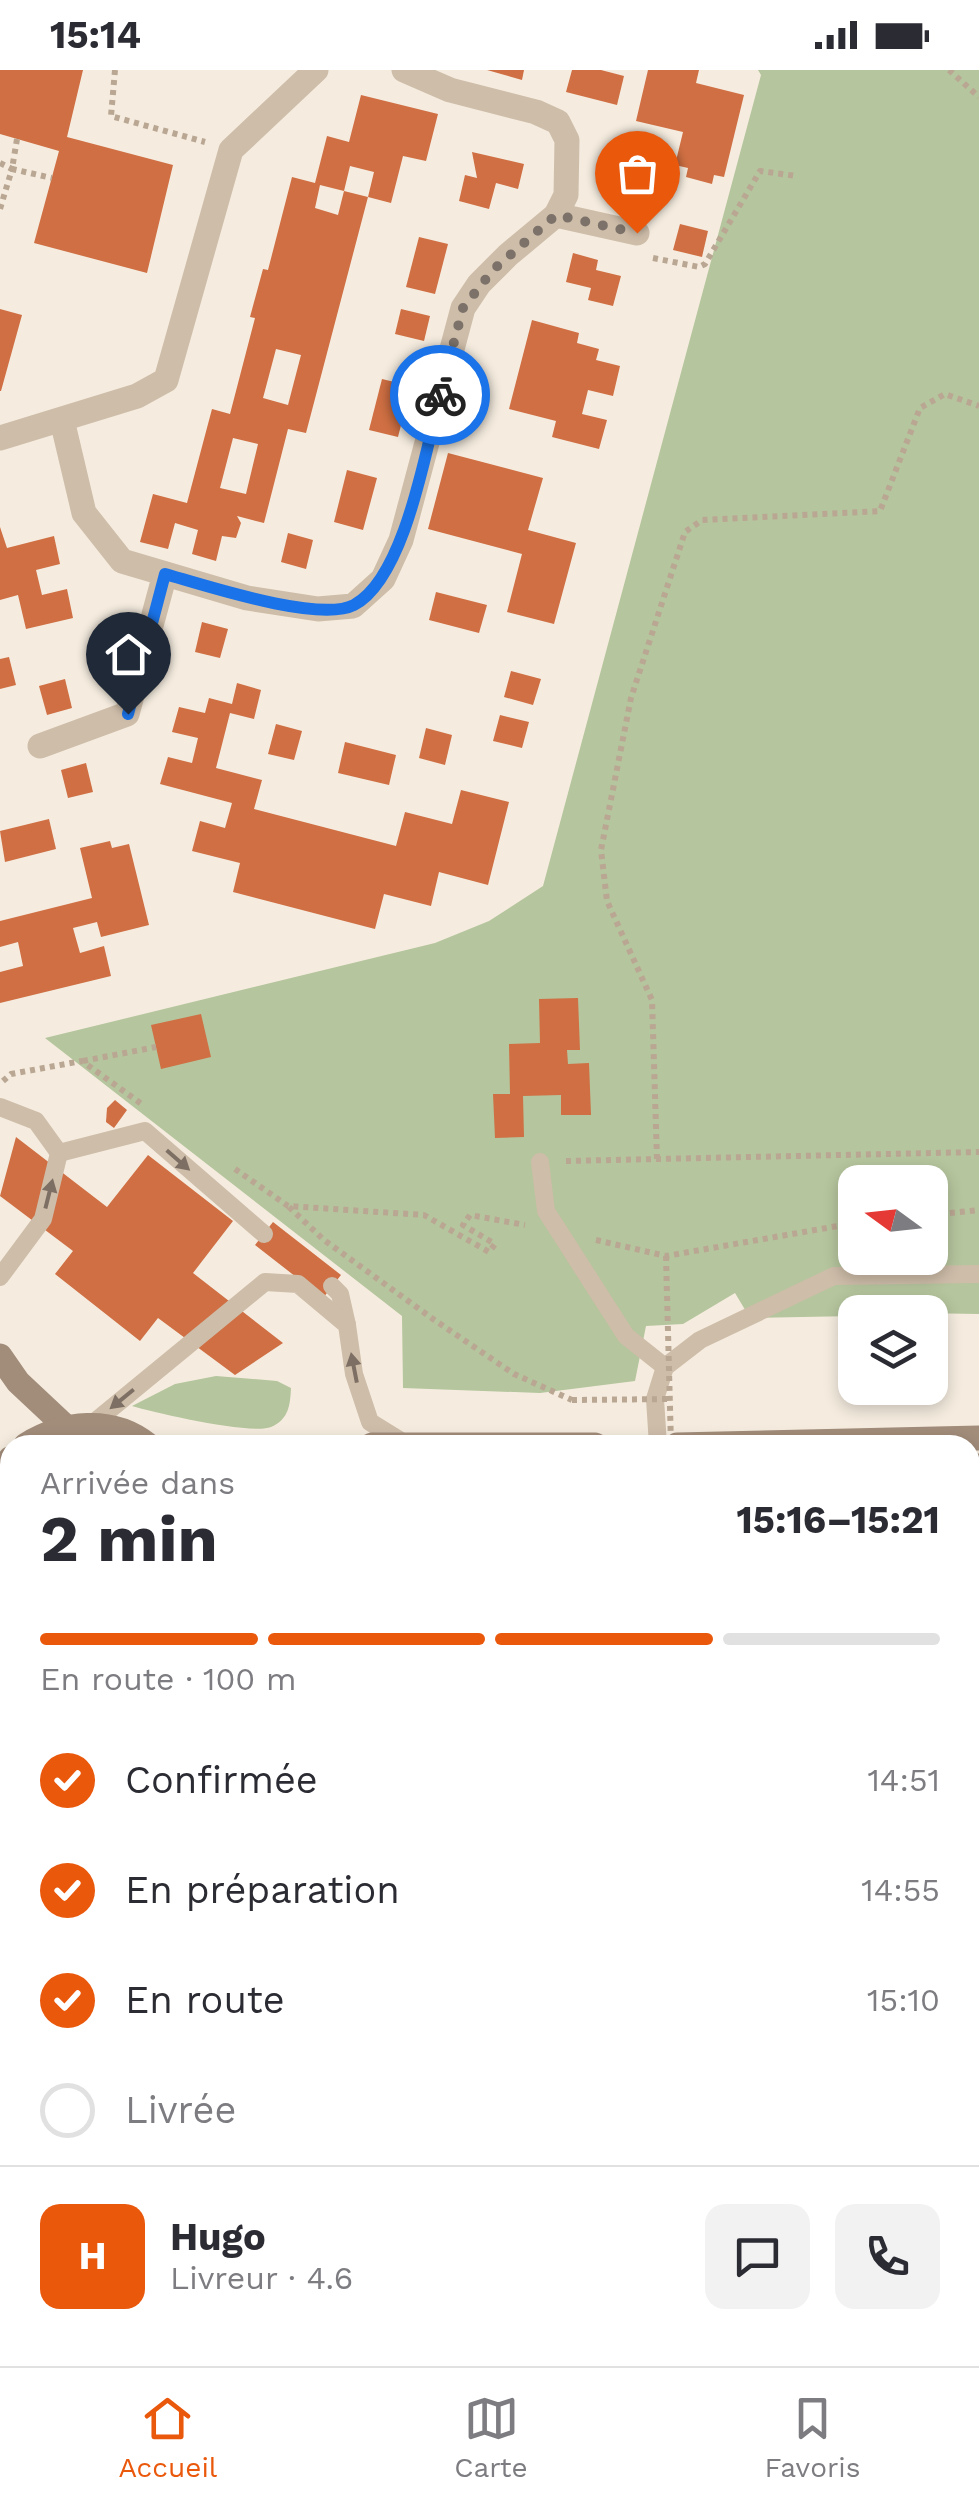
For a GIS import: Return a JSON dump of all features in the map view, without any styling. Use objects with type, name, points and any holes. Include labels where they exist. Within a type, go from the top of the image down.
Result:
[{"type":"street","points":[[0,438],[136,396],[166,380],[231,150],[316,70]]},
{"type":"street","points":[[62,420],[84,513],[122,561],[247,598],[318,609],[354,610],[382,579],[402,540],[463,308],[488,274],[556,215],[566,196],[567,140],[558,122],[536,112],[450,90],[404,70]]},
{"type":"street","points":[[556,215],[637,233]]},
{"type":"street","points":[[40,746],[128,714],[165,574]]},
{"type":"street","points":[[0,1356],[18,1382],[79,1426]]},
{"type":"street","points":[[42,1435],[79,1426],[117,1429],[129,1435]]},
{"type":"lane","points":[[0,1107],[36,1121],[60,1153]]},
{"type":"lane","points":[[60,1153],[145,1131],[264,1234]]},
{"type":"lane","points":[[0,1277],[43,1219],[60,1153]]},
{"type":"lane","points":[[540,1162],[546,1211],[626,1336],[665,1367]]},
{"type":"lane","points":[[657,1435],[655,1399],[665,1367],[700,1340],[834,1276],[979,1274]]},
{"type":"lane","points":[[79,1426],[265,1282],[298,1284],[347,1325]]},
{"type":"lane","points":[[332,1286],[340,1294],[354,1374],[370,1422],[390,1435]]},
{"type":"path","points":[[115,70],[110,116],[231,150]]},
{"type":"path","points":[[950,70],[979,98]]},
{"type":"path","points":[[0,209],[18,140]]},
{"type":"path","points":[[0,163],[52,178]]},
{"type":"path","points":[[637,233],[648,257],[699,267],[705,264],[760,170],[796,176]]},
{"type":"path","points":[[657,1159],[652,1000],[607,901],[601,850],[632,698],[686,532],[702,520],[880,511],[920,408],[945,394],[979,406]]},
{"type":"path","points":[[0,1084],[12,1074],[156,1047]]},
{"type":"path","points":[[82,1062],[145,1106]]},
{"type":"path","points":[[540,1162],[979,1152]]},
{"type":"path","points":[[225,1162],[288,1206],[324,1240],[514,1374],[572,1400],[670,1399]]},
{"type":"path","points":[[288,1206],[424,1215],[490,1252],[496,1244],[463,1226]]},
{"type":"path","points":[[948,1214],[979,1210]]},
{"type":"path","points":[[458,1234],[470,1215],[666,1256],[838,1226]]},
{"type":"path","points":[[666,1256],[673,1435]]},
{"type":"green space","points":[[758,70],[979,70],[979,1314],[948,1314],[948,1295],[838,1295],[838,1316],[750,1318],[735,1293],[683,1324],[646,1326],[635,1381],[540,1393],[403,1388],[402,1316],[45,1038],[435,943],[489,921],[543,886],[761,75]]},
{"type":"green space","points":[[216,1376],[277,1381],[291,1388],[285,1416],[271,1427],[244,1428],[132,1406],[175,1384]]},
{"type":"building","points":[[0,70],[83,70],[67,137],[173,165],[147,273],[34,243],[59,151],[0,134]]},
{"type":"building","points":[[487,70],[524,70],[522,80]]},
{"type":"building","points":[[572,70],[601,70],[624,76],[617,105],[566,92]]},
{"type":"building","points":[[648,70],[699,70],[696,83],[744,95],[724,177],[714,175],[712,184],[686,177],[688,168],[675,165],[683,132],[636,121]]},
{"type":"building","points":[[361,95],[438,114],[426,161],[403,156],[391,203],[368,197],[306,433],[288,429],[264,523],[237,516],[241,523],[236,538],[222,536],[216,561],[192,554],[198,530],[175,523],[168,549],[140,542],[153,494],[187,503],[212,409],[230,414],[255,318],[250,317],[263,269],[268,270],[292,177],[315,183],[327,136],[349,142]],"holes":[[[350,166],[374,172],[368,197],[344,191]],[[320,185],[344,191],[338,215],[315,208]],[[276,349],[301,355],[288,405],[263,398]],[[233,438],[258,444],[246,494],[220,488]]]},
{"type":"building","points":[[472,152],[524,164],[518,189],[496,183],[489,209],[459,201],[465,175],[477,178]]},
{"type":"building","points":[[623,174],[650,182],[644,207],[616,199]]},
{"type":"building","points":[[680,224],[708,231],[702,257],[673,250]]},
{"type":"building","points":[[419,237],[448,244],[435,294],[406,287]]},
{"type":"building","points":[[573,253],[598,260],[596,270],[621,276],[613,306],[588,300],[591,288],[566,282]]},
{"type":"building","points":[[0,309],[22,315],[1,391],[0,391]]},
{"type":"building","points":[[401,309],[430,316],[424,341],[395,334]]},
{"type":"building","points":[[532,320],[579,333],[577,343],[599,349],[596,360],[620,366],[613,396],[588,390],[582,414],[607,420],[599,449],[552,437],[556,421],[509,409]]},
{"type":"building","points":[[382,379],[411,386],[398,437],[369,430]]},
{"type":"building","points":[[448,453],[543,478],[528,530],[576,543],[554,624],[507,612],[522,554],[428,529]]},
{"type":"building","points":[[347,470],[377,478],[363,530],[334,522]]},
{"type":"building","points":[[0,527],[7,548],[54,536],[60,564],[36,570],[42,595],[67,589],[73,618],[26,629],[18,595],[0,600]]},
{"type":"building","points":[[288,533],[313,540],[306,569],[281,562]]},
{"type":"building","points":[[436,592],[487,605],[479,633],[429,620]]},
{"type":"building","points":[[202,622],[228,629],[220,658],[195,652]]},
{"type":"building","points":[[9,657],[16,685],[0,689],[0,659]]},
{"type":"building","points":[[511,671],[541,679],[533,705],[504,697]]},
{"type":"building","points":[[65,679],[72,708],[47,715],[39,686]]},
{"type":"building","points":[[237,683],[261,690],[254,719],[230,713],[216,768],[262,780],[254,809],[396,846],[405,812],[452,824],[461,790],[509,802],[488,885],[439,872],[431,906],[384,894],[375,929],[233,892],[240,863],[192,851],[200,821],[225,828],[232,803],[160,784],[168,757],[192,763],[198,738],[172,732],[179,707],[205,713],[209,698],[232,704]]},
{"type":"building","points":[[500,715],[529,722],[522,748],[493,741]]},
{"type":"building","points":[[276,724],[302,731],[294,760],[268,754]]},
{"type":"building","points":[[426,728],[452,735],[445,765],[419,758]]},
{"type":"building","points":[[345,742],[396,755],[389,785],[338,773]]},
{"type":"building","points":[[86,763],[93,792],[68,798],[61,770]]},
{"type":"building","points":[[49,819],[56,849],[5,862],[0,831]]},
{"type":"building","points":[[110,841],[112,848],[129,844],[149,925],[101,937],[97,922],[73,928],[80,953],[104,946],[111,976],[0,1003],[0,972],[23,966],[18,942],[0,947],[0,921],[92,898],[80,848]]},
{"type":"building","points":[[578,998],[580,1050],[567,1050],[568,1064],[589,1063],[591,1115],[561,1115],[561,1095],[523,1096],[524,1137],[495,1138],[493,1094],[510,1094],[509,1044],[540,1043],[539,999]]},
{"type":"building","points":[[201,1014],[211,1057],[161,1069],[151,1025]]},
{"type":"building","points":[[115,1100],[127,1110],[114,1128],[106,1122],[107,1108]]},
{"type":"building","points":[[16,1137],[107,1207],[148,1155],[233,1221],[193,1273],[283,1343],[235,1375],[158,1318],[140,1341],[55,1274],[73,1251],[0,1196]]},
{"type":"building","points":[[273,1222],[341,1275],[323,1298],[255,1245]]},
{"type":"way so far","points":[[440,395],[463,308],[479,284],[508,255],[556,215],[637,233]]},
{"type":"route","points":[[128,714],[165,574],[247,598],[318,609],[353,606],[382,579],[402,540],[440,395]]}]
